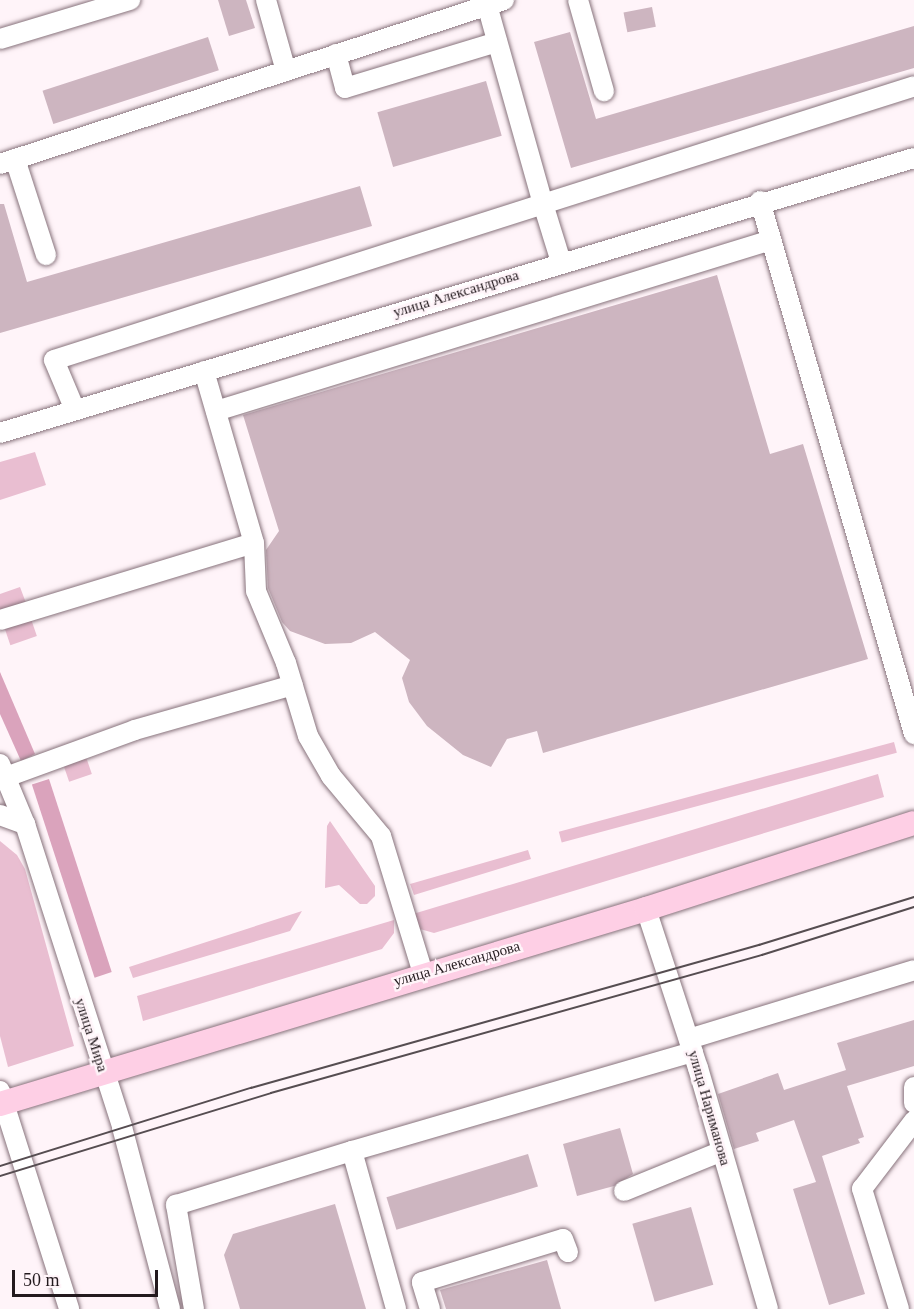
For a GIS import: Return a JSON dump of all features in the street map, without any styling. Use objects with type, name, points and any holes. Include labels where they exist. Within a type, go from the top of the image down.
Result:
[{"type":"main road","name":"улица Александрова","points":[[1,1099],[104,1072],[423,973],[646,909],[914,823]]},
{"type":"street","points":[[0,39],[130,0]]},
{"type":"street","points":[[266,0],[286,71]]},
{"type":"street","points":[[578,0],[604,91]]},
{"type":"street","points":[[46,255],[8,161],[495,3],[497,42],[561,262]]},
{"type":"street","points":[[336,54],[345,88],[497,42]]},
{"type":"street","points":[[75,410],[54,360],[914,86]]},
{"type":"street","name":"улица Александрова","points":[[0,433],[760,201],[914,158]]},
{"type":"street","points":[[760,201],[914,734]]},
{"type":"street","points":[[216,411],[771,240]]},
{"type":"street","points":[[204,371],[254,543],[256,591],[293,685],[308,736],[331,776],[381,836],[423,973]]},
{"type":"street","points":[[0,620],[254,543]]},
{"type":"street","points":[[3,771],[293,685]]},
{"type":"street","name":"улица Мира","points":[[3,771],[25,824],[104,1072],[169,1299]]},
{"type":"street","points":[[0,815],[25,824]]},
{"type":"street","name":"улица Нариманова","points":[[646,909],[691,1046],[768,1309]]},
{"type":"street","points":[[194,1306],[176,1205],[691,1046],[914,970]]},
{"type":"street","points":[[914,1087],[914,1103]]},
{"type":"street","points":[[1,1099],[69,1309]]},
{"type":"street","points":[[899,1309],[862,1189],[914,1121]]},
{"type":"street","points":[[352,1151],[396,1309]]},
{"type":"street","points":[[624,1191],[722,1151]]},
{"type":"street","points":[[430,1309],[422,1282],[563,1239],[568,1252]]},
{"type":"street","points":[[159,1309],[169,1299]]},
{"type":"shaded area","points":[[35,452],[46,485],[0,500],[0,462]]},
{"type":"shaded area","points":[[20,587],[26,603],[0,612],[0,594]]},
{"type":"shaded area","points":[[31,619],[37,636],[10,645],[5,628]]},
{"type":"shaded area","points":[[0,672],[35,754],[21,761],[0,714]]},
{"type":"shaded area","points":[[894,742],[897,753],[562,842],[559,832]]},
{"type":"shaded area","points":[[86,757],[92,774],[69,782],[63,765]]},
{"type":"shaded area","points":[[878,774],[884,797],[434,933],[420,929],[413,914]]},
{"type":"shaded area","points":[[49,779],[112,972],[95,978],[32,785]]},
{"type":"shaded area","points":[[330,821],[375,886],[375,896],[367,904],[360,904],[339,885],[325,888],[327,826]]},
{"type":"shaded area","points":[[0,841],[17,855],[25,869],[74,1046],[8,1067],[0,1036]]},
{"type":"shaded area","points":[[528,850],[531,859],[414,895],[410,884]]},
{"type":"shaded area","points":[[302,911],[290,931],[133,978],[129,967]]},
{"type":"shaded area","points":[[394,920],[394,933],[382,949],[143,1021],[137,996]]},
{"type":"building","points":[[218,0],[246,0],[255,28],[229,36]]},
{"type":"building","points":[[652,7],[656,27],[627,32],[624,13]]},
{"type":"building","points":[[914,26],[914,68],[571,168],[534,42],[570,32],[596,119]]},
{"type":"building","points":[[208,37],[219,70],[53,124],[43,91]]},
{"type":"building","points":[[486,81],[502,136],[393,167],[377,112]]},
{"type":"building","points":[[360,186],[372,226],[0,333],[0,204],[4,204],[27,282]]},
{"type":"building","points":[[717,275],[770,454],[803,444],[868,659],[543,753],[537,731],[507,739],[491,767],[463,755],[427,726],[409,702],[402,678],[410,660],[375,632],[351,643],[325,644],[290,631],[282,622],[268,588],[266,550],[279,531],[243,415]]},
{"type":"building","points":[[914,1020],[914,1066],[847,1086],[864,1137],[858,1139],[860,1143],[822,1156],[865,1294],[829,1305],[793,1189],[816,1182],[794,1120],[756,1133],[759,1141],[734,1149],[718,1094],[778,1073],[784,1090],[846,1070],[837,1043]]},
{"type":"building","points":[[620,1128],[633,1174],[614,1186],[577,1196],[563,1144]]},
{"type":"building","points":[[528,1154],[538,1187],[396,1230],[386,1197]]},
{"type":"building","points":[[335,1204],[366,1309],[240,1309],[224,1255],[233,1234]]},
{"type":"building","points":[[691,1207],[713,1285],[655,1302],[632,1224]]},
{"type":"building","points":[[547,1260],[561,1309],[446,1309],[440,1290]]},
{"type":"tram line","points":[[0,1166],[251,1088],[759,945],[914,897]]},
{"type":"tram line","points":[[0,1176],[271,1093],[762,955],[914,907]]}]
